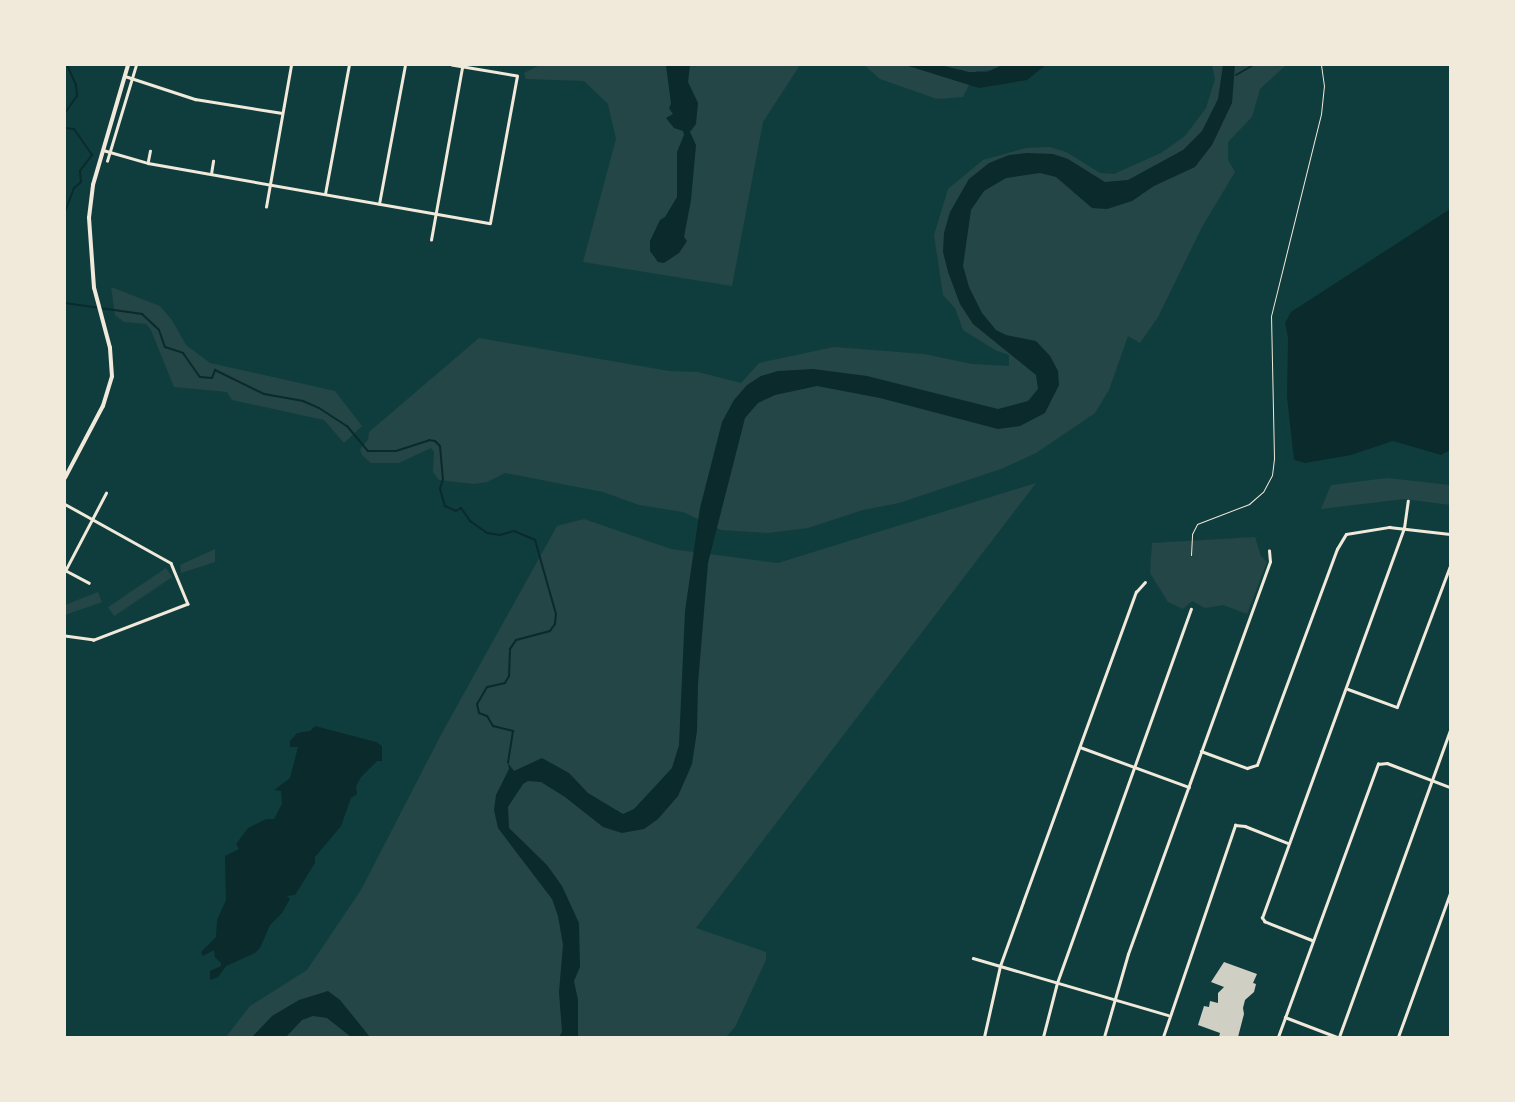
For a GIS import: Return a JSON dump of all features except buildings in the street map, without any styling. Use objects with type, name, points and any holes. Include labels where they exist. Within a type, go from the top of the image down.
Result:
[{"type":"main road","points":[[65,478],[103,406],[110,384],[111,359],[96,292],[89,218],[103,150],[128,65]]},
{"type":"street","points":[[107,161],[136,65]]},
{"type":"street","points":[[266,207],[291,65]]},
{"type":"street","points":[[325,194],[349,65]]},
{"type":"street","points":[[379,204],[405,65]]},
{"type":"street","points":[[103,150],[148,163],[490,223],[517,76],[452,65]]},
{"type":"street","points":[[431,240],[462,66]]},
{"type":"street","points":[[125,76],[195,99],[282,113]]},
{"type":"street","points":[[148,163],[150,151]]},
{"type":"street","points":[[211,174],[213,161]]},
{"type":"street","points":[[89,583],[65,570],[106,493]]},
{"type":"street","points":[[1313,941],[1265,922],[1262,918],[1404,528],[1408,501]]},
{"type":"street","points":[[65,504],[171,562],[188,604],[94,640],[65,636]]},
{"type":"street","points":[[1201,751],[1247,768],[1257,765],[1343,537],[1361,529],[1404,528],[1450,534]]},
{"type":"street","points":[[1104,1037],[1113,999],[1270,562],[1269,551]]},
{"type":"street","points":[[1346,689],[1397,707],[1450,566]]},
{"type":"street","points":[[984,1037],[1000,966],[1136,592],[1144,582]]},
{"type":"street","points":[[1043,1037],[1057,983],[1191,609]]},
{"type":"street","points":[[1285,1017],[1338,1037],[1450,730]]},
{"type":"street","points":[[1079,747],[1189,787]]},
{"type":"street","points":[[1278,1037],[1376,769],[1381,762],[1450,787]]},
{"type":"street","points":[[1163,1037],[1168,1015],[1235,825],[1245,826],[1289,843]]},
{"type":"street","points":[[1398,1037],[1450,893]]},
{"type":"street","points":[[973,958],[1168,1015]]},
{"type":"path","points":[[1191,555],[1192,534],[1199,522],[1249,504],[1263,492],[1272,475],[1274,458],[1271,316],[1321,114],[1324,86],[1321,65]]},
{"type":"shaded area","points":[[540,65],[800,65],[763,122],[732,286],[583,262],[616,139],[608,104],[584,81],[526,79],[524,73]]},
{"type":"shaded area","points":[[666,65],[690,65],[688,82],[698,103],[696,124],[690,132],[696,145],[691,200],[684,237],[687,241],[679,253],[664,263],[658,262],[650,251],[650,241],[660,220],[665,217],[677,197],[677,152],[684,135],[683,131],[674,128],[666,118],[673,114],[669,108],[671,104]]},
{"type":"shaded area","points":[[864,65],[1014,65],[1003,70],[976,71],[963,97],[937,99],[880,79]]},
{"type":"shaded area","points":[[905,65],[940,65],[969,72],[987,72],[1002,65],[1046,65],[1027,80],[979,88]]},
{"type":"shaded area","points":[[1212,65],[1286,65],[1260,89],[1252,117],[1228,142],[1228,160],[1235,172],[1202,227],[1158,317],[1140,343],[1128,336],[1109,390],[1095,413],[1036,453],[1001,469],[899,503],[863,510],[808,528],[768,533],[721,530],[683,512],[639,505],[603,492],[505,473],[487,482],[474,484],[439,480],[433,472],[434,452],[431,448],[399,463],[371,463],[362,455],[360,449],[368,440],[369,432],[479,338],[669,371],[698,372],[741,383],[759,363],[834,347],[924,354],[972,364],[1009,366],[1009,355],[995,350],[963,330],[955,308],[943,295],[934,235],[948,189],[983,160],[1026,148],[1050,147],[1066,152],[1100,173],[1114,174],[1161,153],[1185,136],[1206,108],[1215,79]]},
{"type":"shaded area","points":[[1223,65],[1235,65],[1232,103],[1212,145],[1195,167],[1154,186],[1132,201],[1107,209],[1092,208],[1056,177],[1040,173],[1006,178],[984,191],[971,210],[963,266],[969,287],[982,313],[996,330],[1006,335],[1036,341],[1050,356],[1058,371],[1059,385],[1045,413],[1020,426],[998,429],[880,398],[817,386],[775,395],[758,403],[745,418],[708,563],[697,731],[692,764],[678,796],[658,819],[644,829],[622,833],[603,827],[541,782],[528,781],[523,784],[508,807],[509,828],[547,865],[562,886],[579,923],[580,967],[574,981],[578,1000],[578,1037],[559,1037],[562,1032],[559,992],[563,945],[558,916],[552,899],[498,828],[494,810],[496,795],[509,769],[508,763],[514,771],[542,758],[569,773],[588,793],[623,814],[634,809],[672,768],[679,745],[685,611],[700,508],[722,422],[734,400],[747,385],[761,376],[778,371],[813,369],[867,376],[998,409],[1028,401],[1038,389],[1036,375],[973,324],[960,304],[948,272],[943,252],[944,233],[950,212],[969,179],[989,163],[1009,155],[1027,153],[1053,154],[1068,159],[1105,182],[1128,180],[1183,150],[1202,131],[1218,99]]},
{"type":"shaded area","points":[[1450,209],[1450,450],[1441,455],[1393,441],[1351,455],[1305,463],[1294,460],[1287,397],[1288,337],[1285,323],[1291,312]]},
{"type":"shaded area","points":[[111,287],[160,306],[172,320],[186,345],[210,363],[335,391],[362,426],[344,443],[324,420],[232,400],[227,392],[174,387],[151,330],[146,324],[124,322],[115,315]]},
{"type":"shaded area","points":[[1387,478],[1450,485],[1450,505],[1404,499],[1321,509],[1331,485]]},
{"type":"shaded area","points":[[1036,483],[696,928],[766,952],[766,960],[735,1027],[726,1037],[226,1037],[250,1006],[307,970],[361,890],[442,733],[557,526],[584,519],[671,549],[778,563]]},
{"type":"shaded area","points":[[1255,537],[1261,556],[1267,562],[1247,614],[1223,605],[1205,608],[1192,601],[1183,609],[1168,602],[1150,573],[1152,543]]},
{"type":"shaded area","points":[[215,549],[215,562],[181,573],[180,565]]},
{"type":"shaded area","points":[[166,568],[172,577],[114,616],[108,607]]},
{"type":"shaded area","points":[[98,592],[102,602],[65,615],[65,605]]},
{"type":"shaded area","points":[[315,726],[376,742],[382,746],[382,761],[377,761],[361,777],[356,786],[357,794],[351,798],[341,826],[315,857],[315,863],[295,895],[287,896],[290,899],[282,913],[270,925],[260,948],[226,966],[218,977],[210,980],[210,971],[221,966],[221,963],[215,957],[214,950],[203,956],[201,952],[216,937],[217,920],[226,900],[225,856],[239,849],[236,844],[248,828],[266,819],[274,819],[282,804],[281,791],[274,790],[290,778],[298,747],[290,747],[290,741],[297,733],[310,731]]},
{"type":"shaded area","points":[[328,991],[340,1000],[370,1037],[351,1037],[327,1018],[313,1016],[302,1020],[286,1037],[252,1037],[272,1016],[299,1000]]},
{"type":"waterway","points":[[65,113],[77,96],[76,85],[67,65]]},
{"type":"waterway","points":[[1236,75],[1253,65]]},
{"type":"waterway","points":[[65,128],[74,129],[92,155],[80,171],[81,182],[74,188],[65,211]]},
{"type":"waterway","points":[[65,247],[65,267]]},
{"type":"waterway","points":[[65,303],[142,314],[159,330],[165,347],[183,353],[200,377],[212,378],[215,370],[264,394],[303,401],[319,408],[347,426],[368,451],[396,451],[429,440],[435,441],[440,446],[443,479],[440,489],[445,506],[456,511],[461,508],[470,521],[487,533],[500,535],[514,531],[535,540],[556,614],[555,624],[550,631],[516,640],[510,649],[509,676],[505,683],[487,687],[477,704],[479,713],[487,716],[493,726],[513,731],[508,763]]}]
